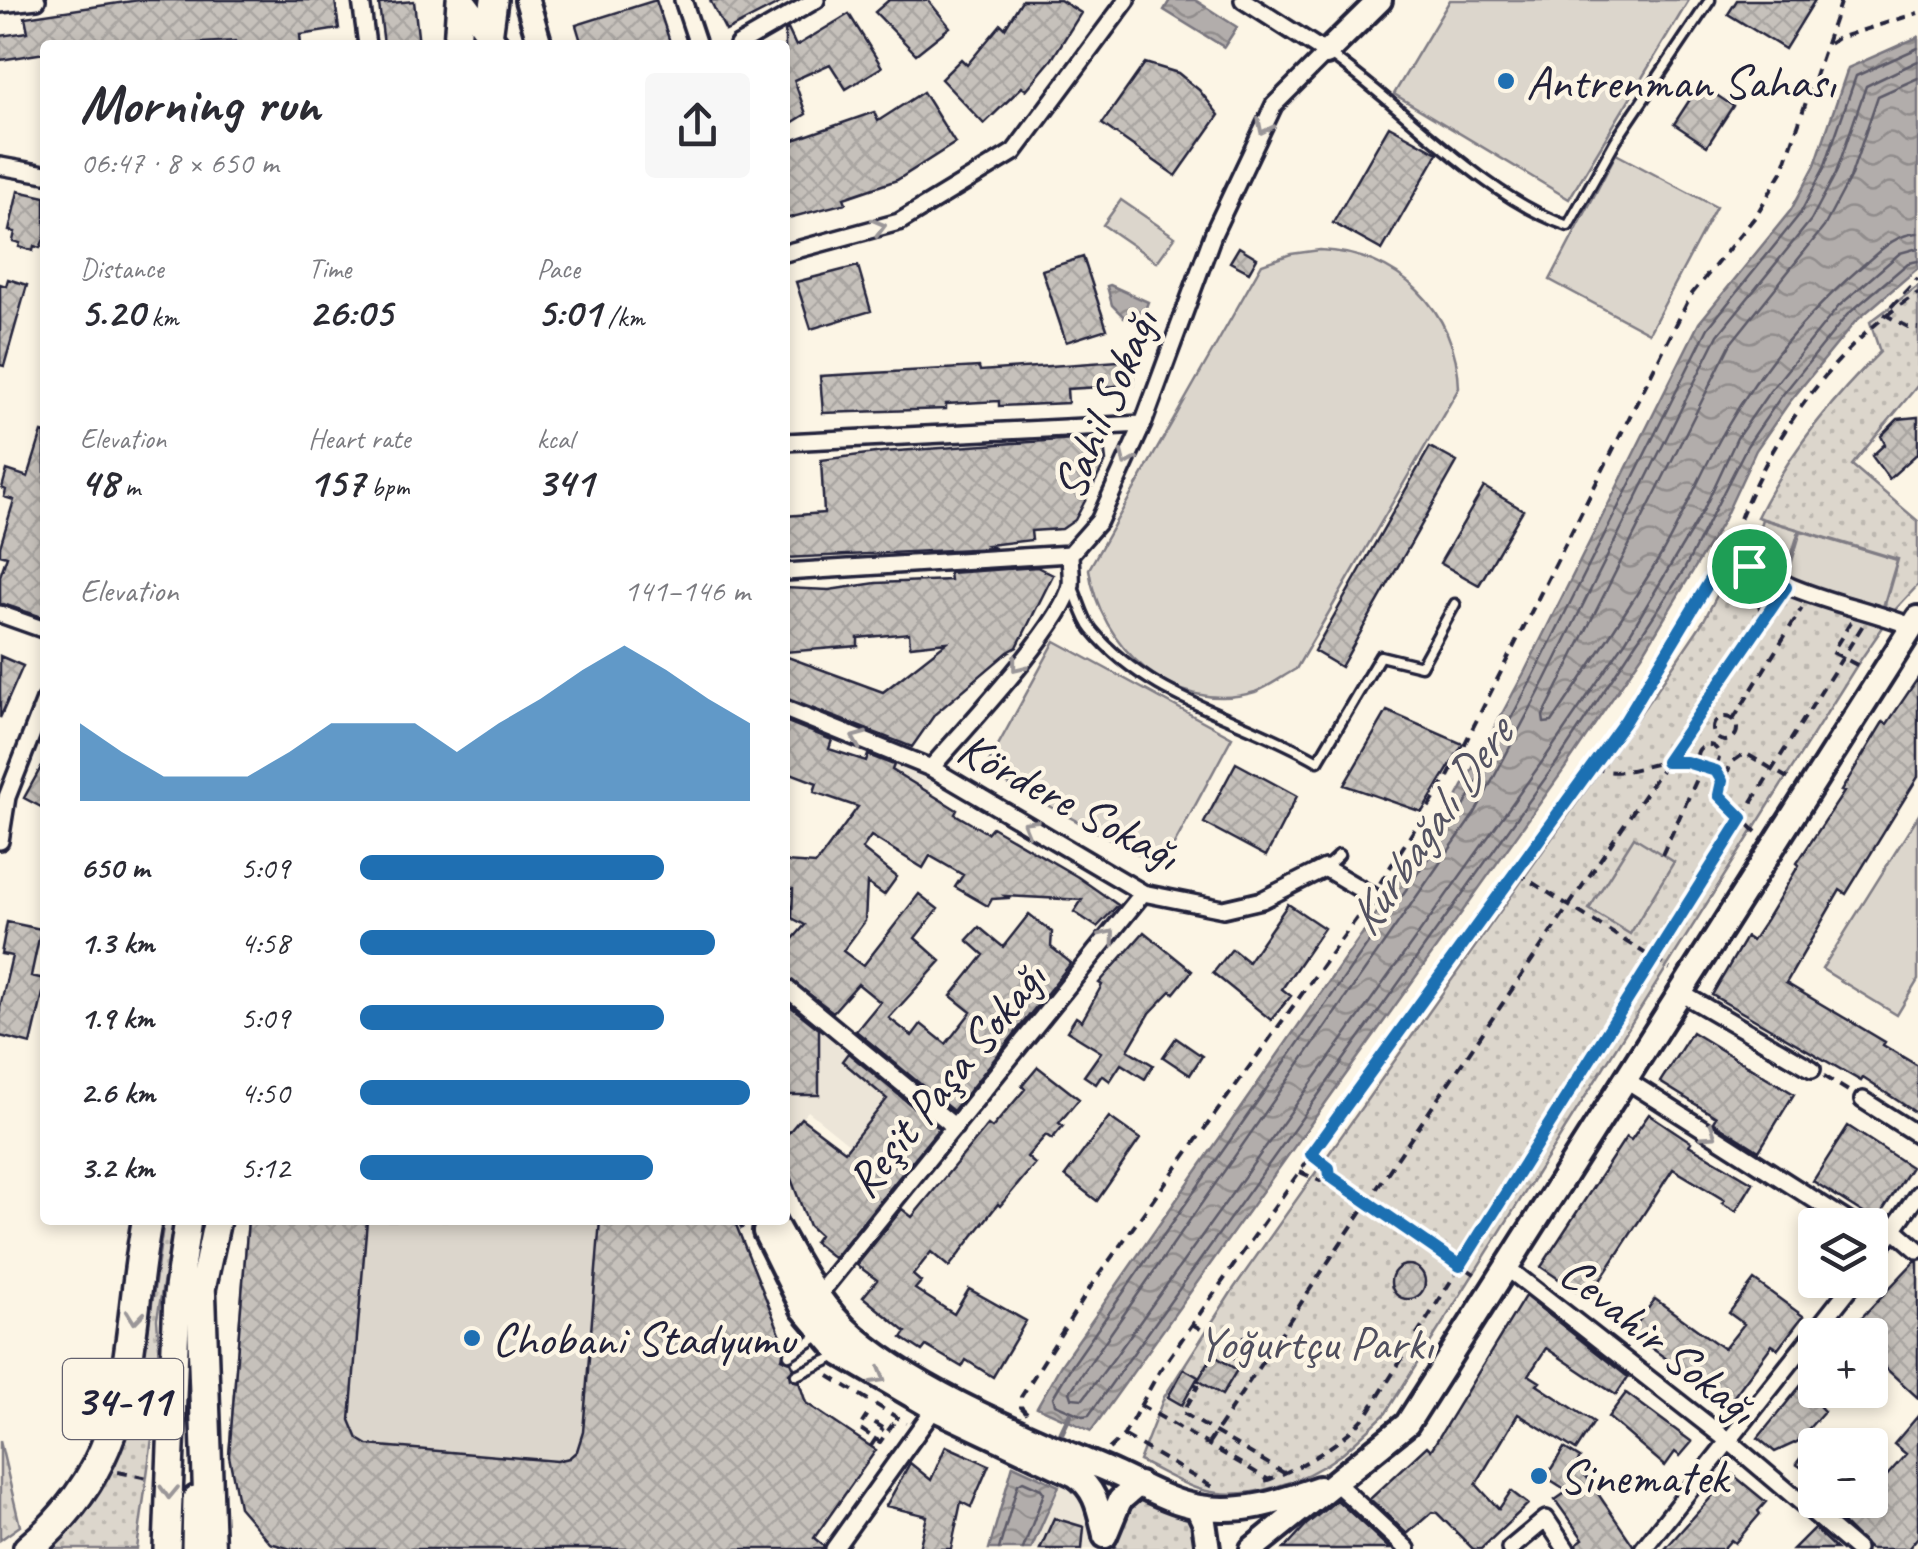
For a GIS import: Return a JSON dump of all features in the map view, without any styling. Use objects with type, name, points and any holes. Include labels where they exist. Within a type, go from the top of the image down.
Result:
[{"type":"highway","name":"34-11","points":[[28,1549],[55,1527],[83,1492],[122,1403],[146,1225]]},
{"type":"highway","name":"34-11","points":[[200,1294],[203,1539]]},
{"type":"main road","points":[[457,40],[461,0]]},
{"type":"main road","points":[[491,40],[494,0]]},
{"type":"main road","points":[[167,1549],[177,1295],[187,1225]]},
{"type":"main road","points":[[200,1294],[216,1225]]},
{"type":"street","points":[[0,4],[37,0]]},
{"type":"street","points":[[361,0],[365,40]]},
{"type":"street","points":[[461,0],[490,40]]},
{"type":"street","points":[[527,0],[539,40]]},
{"type":"street","points":[[683,0],[696,40]]},
{"type":"street","points":[[747,40],[816,0]]},
{"type":"street","points":[[790,253],[898,222],[1014,152],[1128,0]]},
{"type":"street","points":[[1242,0],[1326,53]]},
{"type":"street","points":[[1326,53],[1361,0]]},
{"type":"street","points":[[1326,53],[1380,0]]},
{"type":"street","name":"Sahil Sokağı","points":[[1071,584],[1070,554],[1099,521],[1143,424],[1214,232],[1274,105],[1326,53]]},
{"type":"street","points":[[0,166],[40,173]]},
{"type":"street","points":[[790,442],[1143,424]]},
{"type":"street","points":[[1252,1549],[1408,1424],[1915,622],[1786,587],[1749,566],[1729,549]]},
{"type":"street","points":[[790,572],[1070,554]]},
{"type":"street","points":[[930,768],[1044,631],[1062,607],[1071,584]]},
{"type":"street","points":[[0,614],[40,628]]},
{"type":"street","name":"Kördere Sokağı","points":[[790,711],[930,768],[1143,893],[1223,908],[1262,900],[1325,868]]},
{"type":"street","points":[[0,841],[7,797],[40,713]]},
{"type":"street","points":[[1325,868],[1372,896]]},
{"type":"street","name":"Reşit Paşa Sokağı","points":[[811,1303],[1143,893]]},
{"type":"street","points":[[790,991],[955,1127]]},
{"type":"street","points":[[1682,993],[1812,1069]]},
{"type":"street","points":[[1628,1081],[1827,1208]]},
{"type":"street","points":[[1862,1100],[1918,1135]]},
{"type":"street","points":[[1888,1240],[1918,1194]]},
{"type":"street","points":[[763,1225],[811,1303],[939,1401]]},
{"type":"street","points":[[776,1225],[822,1333],[841,1354],[939,1401],[1020,1430],[1197,1507],[1265,1507],[1336,1483]]},
{"type":"street","points":[[1890,1237],[1918,1250]]},
{"type":"street","name":"Cevahir Sokağı","points":[[1506,1266],[1731,1442],[1856,1549]]},
{"type":"street","points":[[1644,1549],[1842,1298]]},
{"type":"street","points":[[834,1549],[939,1401]]},
{"type":"street","points":[[1085,1460],[1104,1542]]},
{"type":"street","points":[[1336,1483],[1407,1549]]},
{"type":"street","points":[[1104,1542],[1120,1500],[1140,1484]]},
{"type":"street","points":[[1197,1507],[1208,1549]]},
{"type":"street","points":[[1510,1549],[1546,1520],[1566,1549]]},
{"type":"lane","points":[[1326,53],[1502,192],[1538,215],[1568,226],[1616,140],[1710,0]]},
{"type":"lane","points":[[1071,584],[1090,628],[1137,673],[1207,710],[1275,736],[1318,761],[1380,656],[1421,666],[1455,604]]},
{"type":"lane","points":[[1325,868],[1339,854]]},
{"type":"lane","points":[[789,1355],[822,1333]]},
{"type":"lane","points":[[796,1375],[841,1354]]},
{"type":"path","points":[[1020,1430],[1022,1398],[1093,1282],[1372,896],[1448,776],[1692,295],[1755,217],[1782,172],[1841,0]]},
{"type":"path","points":[[1827,46],[1838,38],[1918,14]]},
{"type":"path","points":[[1085,1460],[1110,1450],[1124,1435],[1192,1324],[1311,1154],[1593,767],[1684,627],[1729,549],[1745,502],[1772,451],[1835,365],[1918,278]]},
{"type":"path","points":[[1884,314],[1918,293]]},
{"type":"path","points":[[1884,314],[1908,328],[1918,328]]},
{"type":"path","points":[[1749,566],[1763,620]]},
{"type":"path","points":[[1208,1444],[1786,587]]},
{"type":"path","points":[[1734,720],[1810,595]]},
{"type":"path","points":[[1257,1484],[1284,1473],[1354,1429],[1843,657],[1865,611]]},
{"type":"path","points":[[1859,666],[1832,652],[1865,611]]},
{"type":"path","points":[[1722,717],[1734,720],[1736,736],[1728,741],[1719,739],[1714,732],[1715,723],[1722,717]]},
{"type":"path","points":[[1715,747],[1719,739]]},
{"type":"path","points":[[1593,767],[1625,772],[1666,762],[1702,766],[1711,767],[1718,762],[1719,753],[1715,747],[1705,745],[1698,750],[1697,758],[1702,766],[1716,771],[1722,781]]},
{"type":"path","points":[[1756,832],[1719,795],[1731,763],[1745,753],[1789,779]]},
{"type":"path","points":[[1662,854],[1702,766]]},
{"type":"path","points":[[1517,873],[1670,970]]},
{"type":"path","points":[[1610,933],[1616,925]]},
{"type":"path","points":[[1812,1069],[1862,1100]]},
{"type":"path","points":[[1311,1154],[1329,1168],[1330,1176],[1476,1275]]},
{"type":"path","points":[[1300,1172],[1320,1181],[1330,1176]]},
{"type":"path","points":[[1192,1324],[1236,1350]]},
{"type":"path","points":[[1194,1384],[1198,1386],[1183,1413],[1284,1473]]},
{"type":"path","points":[[1140,1406],[1269,1480]]},
{"type":"path","points":[[871,1446],[883,1428],[866,1417],[859,1428],[880,1442],[897,1418]]},
{"type":"path","points":[[1124,1435],[1222,1490]]},
{"type":"path","points":[[118,1472],[148,1478]]},
{"type":"shaded area","points":[[895,762],[934,780],[927,793],[872,826]]},
{"type":"shaded area","points":[[790,1019],[815,1020],[946,1129],[901,1186],[808,1111],[790,1131]]},
{"type":"shaded area","points":[[1062,1479],[1083,1490],[1097,1535],[1096,1549],[1031,1549]]},
{"type":"green space","points":[[1450,0],[1689,0],[1569,199],[1394,94]]},
{"type":"green space","points":[[1616,154],[1716,207],[1649,333],[1550,280]]},
{"type":"green space","points":[[1121,200],[1175,237],[1157,262],[1103,225]]},
{"type":"green space","points":[[1320,250],[1374,262],[1418,290],[1447,334],[1456,360],[1459,388],[1296,669],[1255,692],[1225,697],[1196,694],[1169,684],[1124,648],[1096,597],[1089,569],[1262,264]]},
{"type":"green space","name":"Yoğurtçu Parkı","points":[[1918,286],[1918,385],[1852,465],[1918,521],[1918,585],[1894,611],[1857,665],[1386,1413],[1326,1465],[1292,1481],[1256,1491],[1202,1490],[1139,1461],[1164,1397],[1234,1288],[1665,678],[1704,620],[1740,552],[1787,580],[1884,608],[1898,559],[1757,517],[1812,429],[1880,352],[1870,322]]},
{"type":"green space","points":[[1762,519],[1799,530],[1785,577],[1751,556]]},
{"type":"green space","points":[[1801,531],[1897,560],[1883,607],[1787,578]]},
{"type":"green space","points":[[1055,641],[1232,737],[1162,867],[984,771]]},
{"type":"green space","points":[[1918,816],[1918,980],[1897,1015],[1822,969]]},
{"type":"green space","points":[[1634,837],[1674,862],[1630,934],[1589,909]]},
{"type":"green space","points":[[163,1225],[173,1225],[157,1319],[161,1372],[137,1549],[46,1549],[108,1474],[137,1408]]},
{"type":"green space","name":"Chobani Stadyumu","points":[[248,1225],[713,1225],[666,1549],[291,1549],[270,1543],[229,1456]]},
{"type":"green space","points":[[0,1441],[20,1526],[0,1540]]},
{"type":"green space","points":[[1139,1489],[1189,1509],[1205,1549],[1115,1549],[1117,1511]]},
{"type":"water","points":[[1170,0],[1195,0],[1237,27],[1224,47],[1164,10]]},
{"type":"water","points":[[1918,37],[1918,268],[1855,322],[1788,404],[1756,450],[1723,521],[1644,652],[1091,1431],[1037,1407],[1061,1365],[1455,801],[1525,671],[1699,323],[1791,210],[1815,165],[1848,68]]},
{"type":"water","points":[[1107,286],[1148,302],[1145,310],[1124,317],[1112,305]]},
{"type":"water","points":[[1013,1465],[1059,1486],[1031,1549],[989,1549]]},
{"type":"building","points":[[139,0],[335,0],[339,29],[300,35],[300,40],[40,40],[40,54],[0,60],[0,36],[28,32],[25,17]]},
{"type":"building","points":[[656,0],[669,40],[580,40],[576,25]]},
{"type":"building","points":[[710,0],[786,0],[726,31]]},
{"type":"building","points":[[889,0],[928,0],[950,27],[916,54],[875,12]]},
{"type":"building","points":[[1022,0],[1060,0],[1081,13],[1052,59],[1026,90],[1022,87],[984,124],[941,79],[961,59],[967,65],[1001,24],[1005,28]]},
{"type":"building","points":[[1737,0],[1815,0],[1785,49],[1728,14]]},
{"type":"building","points":[[414,1],[418,40],[383,40],[379,4]]},
{"type":"building","points":[[849,14],[882,67],[846,89],[830,64],[794,80],[806,114],[790,124],[790,40],[785,40],[788,29],[796,46]]},
{"type":"building","points":[[1145,63],[1178,73],[1199,90],[1219,115],[1176,176],[1102,124]]},
{"type":"building","points":[[1700,84],[1733,106],[1707,146],[1674,124]]},
{"type":"building","points":[[923,92],[955,143],[897,180],[844,198],[846,203],[790,218],[790,141],[874,112],[878,121]]},
{"type":"building","points":[[1389,126],[1438,153],[1382,250],[1333,223]]},
{"type":"building","points":[[18,191],[40,196],[40,248],[34,246],[33,251],[19,247],[20,243],[13,241],[15,232],[9,231]]},
{"type":"building","points":[[1239,247],[1257,258],[1249,272],[1230,262]]},
{"type":"building","points":[[1083,257],[1107,329],[1066,342],[1042,270]]},
{"type":"building","points":[[858,266],[871,311],[811,329],[796,282]]},
{"type":"building","points":[[8,279],[27,285],[4,366],[0,365],[0,284],[6,286]]},
{"type":"building","points":[[1132,360],[1134,385],[1067,389],[1068,403],[999,406],[999,401],[946,404],[946,409],[823,413],[820,376],[979,367],[980,371]]},
{"type":"building","points":[[1918,417],[1918,453],[1889,479],[1872,456],[1885,444],[1881,436],[1898,419]]},
{"type":"building","points":[[1103,437],[1106,461],[1075,520],[1062,529],[1031,531],[1032,540],[988,545],[994,548],[790,558],[790,516],[824,513],[821,460]]},
{"type":"building","points":[[40,438],[40,616],[0,603],[0,576],[7,556],[0,554],[0,547],[14,500],[4,497],[6,490],[2,488],[7,470],[28,477]]},
{"type":"building","points":[[1430,447],[1457,462],[1341,667],[1314,651]]},
{"type":"building","points":[[1484,487],[1523,510],[1479,585],[1440,563]]},
{"type":"building","points":[[1037,567],[1053,575],[1017,647],[935,714],[912,747],[790,700],[790,658],[883,692],[947,642],[910,646],[909,633],[858,638],[858,646],[790,652],[790,588],[829,590],[876,583],[950,580],[949,573]]},
{"type":"building","points":[[0,656],[23,666],[0,718]]},
{"type":"building","points":[[1918,678],[1918,777],[1846,894],[1840,890],[1786,983],[1918,1066],[1918,1114],[1863,1078],[1861,1081],[1712,995],[1746,937],[1752,941],[1766,920],[1883,722],[1887,724]]},
{"type":"building","points":[[1387,711],[1463,744],[1422,812],[1344,785]]},
{"type":"building","points":[[790,723],[832,740],[829,749],[866,761],[868,755],[894,765],[892,770],[957,810],[955,814],[987,833],[992,827],[1118,905],[1097,927],[1074,912],[1082,900],[1005,896],[1008,898],[992,899],[988,906],[955,887],[963,875],[930,856],[923,868],[871,836],[862,849],[897,877],[884,895],[867,883],[865,921],[843,951],[863,966],[919,894],[938,909],[915,938],[941,961],[889,1018],[912,1036],[921,1024],[946,1044],[971,1012],[951,996],[984,955],[967,940],[979,927],[1003,947],[1029,914],[1052,932],[1051,947],[1071,963],[953,1111],[856,1031],[880,1002],[858,984],[833,1012],[790,980],[790,942],[805,925],[792,918],[790,862],[816,864],[858,807],[814,792],[817,783],[790,773]]},
{"type":"building","points":[[1236,763],[1297,796],[1266,856],[1204,823]]},
{"type":"building","points":[[40,769],[40,806],[24,798]]},
{"type":"building","points":[[1288,904],[1324,928],[1282,989],[1291,996],[1271,1020],[1213,973],[1232,949],[1248,962]]},
{"type":"building","points":[[7,922],[40,929],[31,976],[40,978],[40,1006],[31,1044],[0,1036],[0,1007],[12,956],[1,954]]},
{"type":"building","points":[[1144,932],[1192,971],[1150,1013],[1128,1050],[1153,1065],[1145,1079],[1121,1064],[1110,1081],[1102,1075],[1096,1084],[1084,1076],[1101,1052],[1067,1031],[1076,1017],[1082,1021],[1102,985],[1099,983]]},
{"type":"building","points":[[790,1006],[819,1029],[819,1095],[790,1095]]},
{"type":"building","points":[[1692,1032],[1794,1094],[1759,1151],[1713,1122],[1716,1117],[1660,1082]]},
{"type":"building","points":[[1176,1038],[1202,1056],[1190,1075],[1163,1057]]},
{"type":"building","points":[[848,1053],[939,1128],[834,1258],[814,1242],[819,1235],[809,1226],[790,1176],[790,1131],[801,1118],[845,1151],[887,1099],[842,1061]]},
{"type":"building","points":[[1038,1067],[1079,1099],[1059,1123],[1063,1126],[1052,1139],[1046,1135],[1027,1157],[1035,1164],[949,1267],[931,1252],[913,1275],[921,1282],[915,1289],[954,1314],[969,1289],[1026,1321],[993,1377],[966,1360],[962,1367],[926,1346],[922,1351],[902,1338],[906,1332],[863,1297],[877,1280],[857,1265],[902,1209],[912,1217],[988,1125],[992,1128],[1025,1089],[1022,1086]]},
{"type":"building","points":[[1649,1114],[1691,1142],[1689,1145],[1753,1183],[1736,1211],[1673,1169],[1588,1299],[1541,1267],[1626,1137],[1631,1140]]},
{"type":"building","points":[[1109,1117],[1140,1139],[1097,1201],[1065,1176]]},
{"type":"building","points":[[1848,1126],[1911,1167],[1884,1208],[1856,1208],[1813,1181]]},
{"type":"building","name":"Chobani Stadyumu","points":[[248,1225],[367,1225],[350,1420],[358,1439],[368,1445],[557,1461],[569,1458],[577,1451],[583,1432],[600,1225],[736,1225],[786,1348],[782,1358],[794,1368],[790,1379],[799,1382],[806,1403],[876,1450],[814,1538],[823,1549],[291,1549],[270,1543],[239,1507],[229,1456]]},
{"type":"building","points":[[1918,1261],[1918,1398],[1888,1370],[1888,1318],[1861,1318],[1880,1298],[1888,1298],[1888,1290]]},
{"type":"building","points":[[1408,1265],[1420,1270],[1425,1282],[1420,1294],[1408,1299],[1396,1294],[1391,1282],[1396,1270]]},
{"type":"building","points":[[1754,1280],[1803,1316],[1778,1349],[1772,1345],[1729,1403],[1630,1333],[1655,1299],[1724,1349],[1744,1324],[1729,1313]]},
{"type":"building","points":[[1525,1296],[1628,1377],[1616,1395],[1546,1348],[1529,1375],[1540,1382],[1537,1385],[1594,1422],[1576,1450],[1518,1414],[1476,1484],[1499,1509],[1511,1491],[1528,1504],[1481,1549],[1473,1549],[1437,1513],[1432,1512],[1407,1534],[1370,1499],[1427,1446],[1431,1450]]},
{"type":"building","points":[[1244,1337],[1257,1345],[1244,1366],[1231,1357]]},
{"type":"building","points":[[1213,1355],[1237,1370],[1222,1395],[1198,1380]]},
{"type":"building","points":[[1184,1369],[1198,1377],[1182,1405],[1168,1397]]},
{"type":"building","points":[[1798,1389],[1798,1408],[1824,1411],[1809,1428],[1798,1428],[1797,1442],[1775,1452],[1758,1438]]},
{"type":"building","points":[[1626,1393],[1692,1442],[1680,1456],[1675,1452],[1665,1466],[1608,1417]]},
{"type":"building","points":[[1918,1416],[1918,1537],[1908,1549],[1869,1549],[1843,1523],[1847,1518],[1888,1518],[1888,1474],[1906,1454],[1894,1444]]},
{"type":"building","points":[[946,1446],[989,1465],[971,1507],[961,1502],[951,1549],[919,1549],[927,1516],[886,1506],[910,1463],[931,1480]]},
{"type":"building","points":[[1564,1448],[1580,1458],[1577,1463],[1632,1549],[1577,1549],[1576,1544],[1583,1539],[1555,1500],[1568,1491],[1546,1477]]},
{"type":"building","points":[[1732,1474],[1766,1502],[1735,1543],[1731,1540],[1723,1549],[1665,1549]]},
{"type":"building","points":[[1337,1500],[1390,1549],[1284,1549],[1307,1524]]},
{"type":"building","points":[[1054,1518],[1084,1527],[1082,1549],[1040,1549]]},
{"type":"building","points":[[1814,1528],[1818,1532],[1836,1549],[1793,1549]]},
{"type":"waterway","name":"Kurbağalı Dere","points":[[1056,1444],[1070,1415]]},
{"type":"place","name":"Antrenman Sahası","points":[[1506,81]]},
{"type":"place","name":"Chobani Stadyumu","points":[[472,1338]]},
{"type":"place","name":"Sinematek","points":[[1539,1476]]},
{"type":"route","points":[[1729,549],[1749,566],[1786,587],[1666,762],[1686,762],[1716,771],[1722,781],[1719,795],[1742,818],[1460,1266],[1363,1201],[1330,1176],[1329,1168],[1311,1154],[1625,721],[1729,549]]}]
